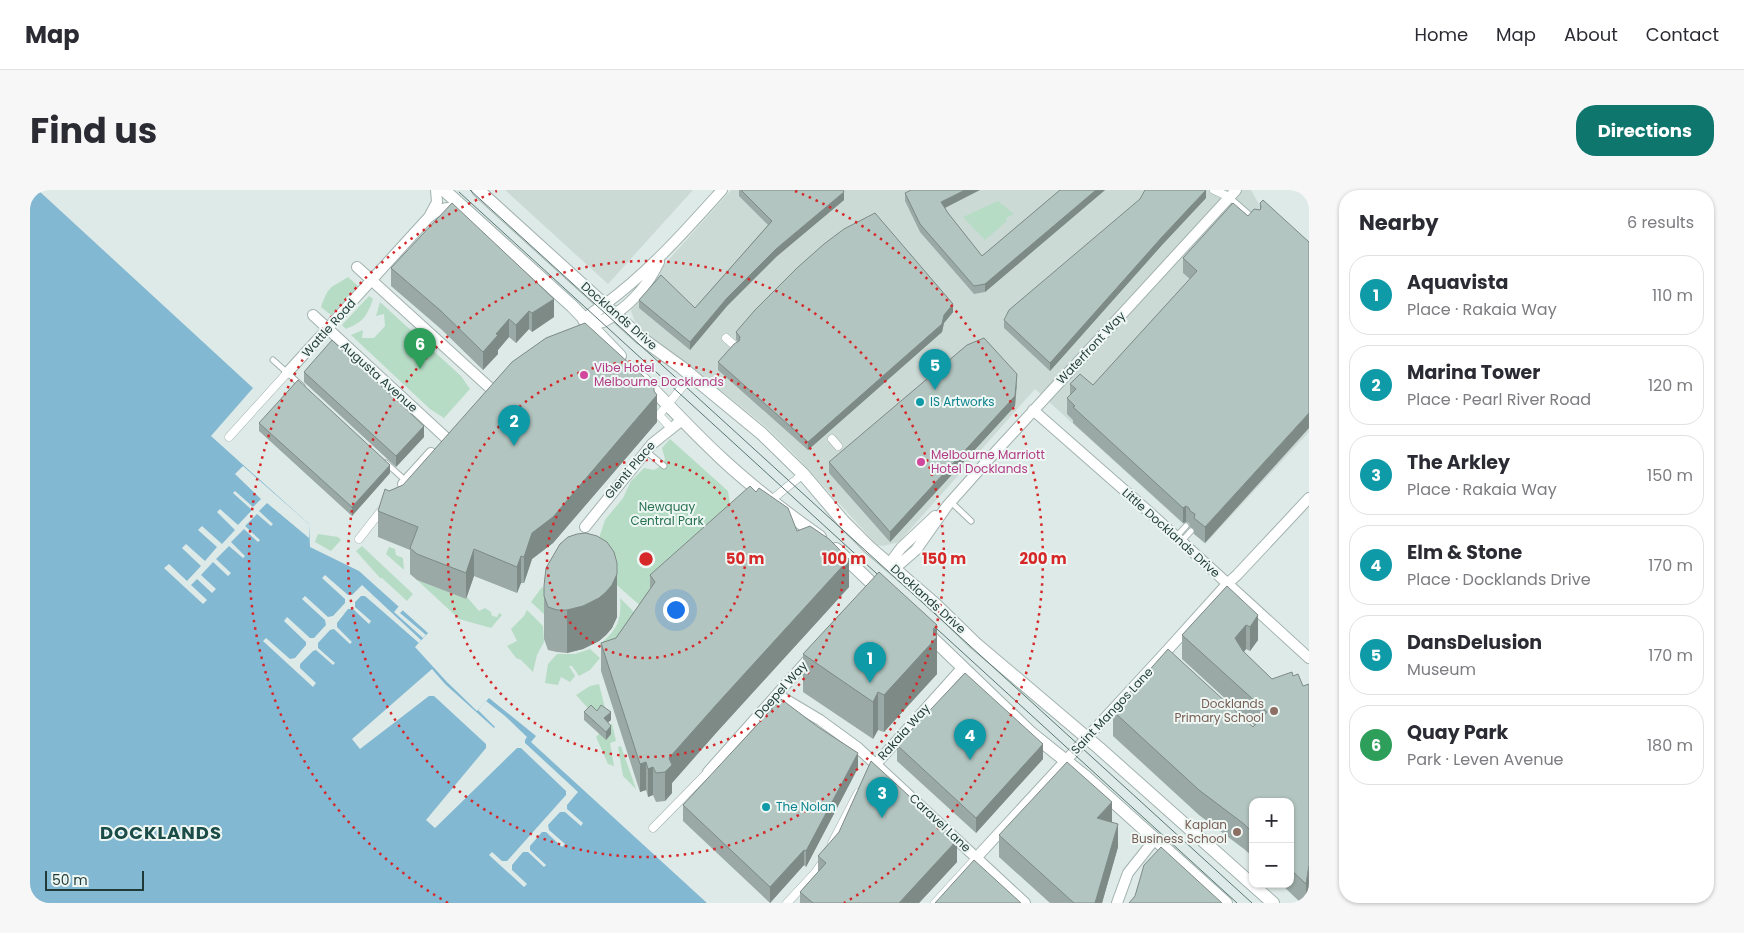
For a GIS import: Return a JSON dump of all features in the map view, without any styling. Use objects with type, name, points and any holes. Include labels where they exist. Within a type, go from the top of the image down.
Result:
[{"type":"street","name":"Wattle Road","points":[[229,437],[428,218],[437,202],[436,190]]},
{"type":"street","name":"Docklands Drive","points":[[444,190],[473,216],[582,324],[631,367],[766,504],[840,553],[870,590],[890,600]]},
{"type":"street","name":"Docklands Drive","points":[[478,190],[650,346],[692,375],[761,433],[803,474],[849,527],[891,567],[935,604],[975,643],[1087,738],[1273,903]]},
{"type":"street","points":[[582,324],[630,285],[663,254],[722,190]]},
{"type":"street","points":[[1214,190],[1233,194]]},
{"type":"street","name":"Waterfront Way","points":[[870,590],[891,567],[900,548],[948,504],[1233,194]]},
{"type":"street","name":"Wattle Road","points":[[428,218],[440,210],[450,207],[473,216]]},
{"type":"street","points":[[582,324],[603,321],[616,314],[630,302],[647,284],[663,254]]},
{"type":"street","points":[[357,267],[491,388]]},
{"type":"street","name":"Augusta Avenue","points":[[313,316],[445,437]]},
{"type":"street","points":[[726,338],[735,346]]},
{"type":"street","points":[[671,428],[659,415],[692,375]]},
{"type":"street","name":"Little Docklands Drive","points":[[1033,410],[1309,658]]},
{"type":"street","name":"Glenti Place","points":[[585,527],[646,451],[659,437],[682,420]]},
{"type":"street","points":[[402,485],[454,428]]},
{"type":"street","points":[[832,439],[838,446]]},
{"type":"street","points":[[766,504],[803,474]]},
{"type":"street","points":[[359,538],[392,497]]},
{"type":"street","name":"Saint Mangos Lane","points":[[935,903],[1087,738],[1167,657],[1226,584],[1237,575],[1309,498]]},
{"type":"street","points":[[915,623],[1013,716],[1086,776],[1226,903]]},
{"type":"street","name":"Doepel Way","points":[[708,772],[816,651]]},
{"type":"street","name":"Rakaia Way","points":[[874,766],[963,667]]},
{"type":"street","name":"Caravel Lane","points":[[778,695],[820,720],[976,857],[1025,903]]},
{"type":"street","points":[[654,828],[708,772]]},
{"type":"street","points":[[787,903],[815,873],[862,786]]},
{"type":"street","points":[[1117,903],[1128,873],[1155,839]]},
{"type":"lane","points":[[1233,194],[1257,222]]},
{"type":"lane","points":[[273,360],[305,389]]},
{"type":"lane","points":[[646,451],[664,466]]},
{"type":"lane","points":[[384,461],[402,485]]},
{"type":"lane","points":[[948,504],[972,521]]},
{"type":"lane","points":[[1178,540],[1186,526]]},
{"type":"lane","points":[[1178,540],[1191,531]]},
{"type":"shaded area","points":[[505,190],[693,190],[608,284]]},
{"type":"shaded area","points":[[731,190],[1251,190],[1264,213],[1309,254],[1309,432],[1205,544],[1035,389],[899,542],[883,546],[877,545],[795,455],[765,426],[689,365],[638,328],[634,319],[631,311],[632,306],[662,267]]},
{"type":"green space","points":[[998,201],[1014,214],[1006,218],[1007,221],[985,240],[963,217]]},
{"type":"green space","points":[[348,277],[358,286],[331,315],[321,307],[326,294],[331,288]]},
{"type":"green space","points":[[369,296],[373,299],[366,315],[357,324],[346,329],[342,325]]},
{"type":"green space","points":[[380,302],[461,376],[470,389],[444,418],[430,409],[351,335],[363,330],[362,338],[374,338],[385,326],[384,314],[376,316]]},
{"type":"green space","name":"Newquay Central Park","points":[[670,439],[728,491],[731,510],[644,609],[577,550],[599,538],[605,520],[623,498],[631,481],[644,468],[654,470],[663,465],[665,459],[662,448]]},
{"type":"green space","points":[[318,534],[338,537],[341,540],[331,551],[315,542]]},
{"type":"green space","points":[[362,546],[413,594],[407,601],[380,578],[356,551]]},
{"type":"green space","points":[[389,547],[395,549],[396,555],[403,558],[404,570],[386,554]]},
{"type":"green space","points":[[417,580],[466,599],[467,597],[479,611],[485,608],[491,612],[492,616],[497,617],[499,613],[502,615],[491,628],[459,619]]},
{"type":"green space","points":[[542,587],[552,596],[544,614],[531,602]]},
{"type":"green space","points":[[620,598],[638,616],[605,651],[599,645],[610,635],[617,624],[620,613]]},
{"type":"green space","points":[[527,610],[543,626],[544,642],[537,655],[533,672],[521,660],[516,658],[507,646],[517,641],[511,629],[524,616]]},
{"type":"green space","points":[[590,649],[600,658],[590,670],[579,676],[572,666],[569,666],[575,676],[570,682],[561,677],[558,685],[545,683],[548,664],[557,654],[575,654]]},
{"type":"green space","points":[[599,684],[606,712],[593,714],[576,695],[590,686]]},
{"type":"green space","points":[[612,724],[616,741],[610,743],[614,766],[608,764],[596,737],[607,726]]},
{"type":"green space","points":[[621,746],[636,789],[623,776],[618,747]]},
{"type":"water","points":[[30,190],[38,190],[253,388],[211,436],[309,524],[310,547],[359,571],[428,633],[415,647],[477,711],[489,698],[536,736],[531,742],[707,903],[30,903]]},
{"type":"pier","points":[[243,466],[309,524],[309,538],[267,503],[259,511],[273,524],[271,526],[257,514],[245,526],[260,540],[258,542],[244,529],[231,542],[245,556],[243,558],[229,546],[216,559],[231,573],[228,576],[213,562],[201,575],[216,589],[212,593],[197,579],[191,585],[207,600],[203,604],[164,568],[169,564],[187,581],[201,566],[182,548],[186,544],[205,561],[217,547],[198,530],[202,526],[222,544],[235,530],[217,512],[220,509],[238,525],[252,510],[233,493],[235,491],[253,507],[261,499],[235,474]]},
{"type":"pier","points":[[325,575],[348,595],[352,595],[362,585],[421,640],[419,643],[365,596],[361,596],[355,602],[355,607],[371,621],[369,624],[353,609],[348,609],[337,623],[337,627],[352,642],[350,644],[334,629],[330,630],[318,643],[318,648],[335,663],[333,665],[316,650],[300,664],[300,668],[316,683],[313,687],[263,641],[266,638],[290,659],[295,658],[306,645],[306,642],[284,621],[287,617],[310,638],[314,638],[326,625],[325,620],[302,599],[305,596],[328,617],[333,616],[345,603],[345,599],[322,578]]},
{"type":"pier","points":[[399,606],[403,610],[400,613],[426,635],[423,638],[394,612]]},
{"type":"pier","points":[[432,669],[445,684],[494,728],[478,710],[486,701],[505,716],[527,737],[525,743],[578,792],[567,805],[567,809],[583,823],[581,826],[565,812],[560,812],[548,825],[549,830],[565,844],[562,847],[546,832],[542,832],[530,846],[530,850],[546,865],[544,867],[528,852],[523,852],[512,865],[512,870],[527,884],[524,887],[489,855],[492,852],[502,861],[507,861],[566,795],[566,791],[521,748],[517,748],[435,828],[426,820],[486,748],[486,744],[434,696],[429,696],[360,749],[352,739]]},
{"type":"building","points":[[741,190],[843,190],[844,192],[776,249],[727,298],[690,342],[639,300],[661,275],[695,308],[772,221]]},
{"type":"building","points":[[911,190],[965,190],[941,202],[982,256],[1060,190],[1096,190],[985,284],[974,286],[920,224],[905,193]]},
{"type":"building","points":[[1145,190],[1206,190],[1050,363],[1004,320],[1009,310],[1140,199]]},
{"type":"building","points":[[1263,200],[1309,242],[1309,413],[1205,527],[1194,518],[1195,514],[1189,508],[1186,506],[1183,508],[1073,407],[1075,406],[1067,398],[1076,389],[1070,384],[1080,374],[1093,385],[1197,271],[1183,258],[1233,203],[1248,216],[1254,209],[1260,210],[1260,203]]},
{"type":"building","points":[[452,203],[554,299],[532,313],[529,311],[516,325],[509,319],[483,352],[441,311],[391,268]]},
{"type":"building","points":[[875,213],[953,304],[944,315],[942,324],[808,442],[718,362],[739,341],[740,337],[736,332],[797,268],[844,229]]},
{"type":"building","points":[[585,323],[654,386],[654,391],[657,395],[553,517],[532,533],[524,557],[521,556],[517,567],[474,549],[466,573],[417,554],[410,548],[418,527],[378,511],[385,489],[389,491],[403,485],[512,362],[546,338]]},
{"type":"building","points":[[984,338],[1017,374],[1015,396],[890,532],[829,462],[967,345]]},
{"type":"building","points":[[332,340],[424,426],[396,456],[304,372]]},
{"type":"building","points":[[298,380],[390,465],[352,507],[259,423]]},
{"type":"building","points":[[750,486],[756,492],[759,488],[788,508],[797,531],[810,526],[829,539],[849,559],[669,758],[672,765],[665,772],[656,773],[653,767],[648,769],[646,762],[640,764],[601,643],[616,638],[655,582],[650,575]]},
{"type":"building","points":[[586,533],[597,536],[607,542],[614,552],[617,574],[612,585],[599,598],[583,606],[567,610],[557,610],[548,607],[544,596],[546,568],[560,544],[568,537]]},
{"type":"building","points":[[879,572],[937,625],[933,632],[937,637],[884,695],[878,692],[873,702],[803,654]]},
{"type":"building","points":[[1227,586],[1258,615],[1250,627],[1246,625],[1235,638],[1243,651],[1272,679],[1292,672],[1293,676],[1298,674],[1303,686],[1309,684],[1309,865],[1306,884],[1294,873],[1294,798],[1249,798],[1249,829],[1199,790],[1113,711],[1168,649],[1253,727],[1267,712],[1182,635]]},
{"type":"building","points":[[965,673],[1043,744],[976,818],[897,745]]},
{"type":"building","name":"The Nolan","points":[[781,699],[818,727],[858,753],[806,851],[804,850],[770,887],[683,805]]},
{"type":"building","points":[[591,705],[597,711],[601,705],[611,712],[604,718],[611,726],[606,732],[584,712]]},
{"type":"building","points":[[871,761],[957,840],[899,903],[813,903],[800,892],[826,863],[818,856],[839,832]]},
{"type":"building","points":[[1067,762],[1112,802],[1097,818],[1118,824],[1095,903],[1074,903],[999,835]]},
{"type":"building","points":[[1161,847],[1222,903],[1129,903],[1135,896],[1144,865]]},
{"type":"building","points":[[974,860],[1021,903],[935,903]]},
{"type":"ferry route","points":[[30,898],[32,903]]},
{"type":"tram line","points":[[470,190],[1252,903]]},
{"type":"tram line","points":[[459,192],[887,583]]},
{"type":"tram line","points":[[926,619],[1237,903]]},
{"type":"place","name":"Quay Park","points":[[420,369]]},
{"type":"place","name":"Vibe Hotel Melbourne Docklands","points":[[584,375]]},
{"type":"place","name":"DansDelusion","points":[[935,390]]},
{"type":"place","name":"IS Artworks","points":[[920,402]]},
{"type":"place","name":"Marina Tower","points":[[514,446]]},
{"type":"place","name":"Melbourne Marriott Hotel Docklands","points":[[921,462]]},
{"type":"place","name":"Aquavista","points":[[870,683]]},
{"type":"place","name":"Docklands Primary School","points":[[1274,711]]},
{"type":"place","name":"Elm & Stone","points":[[970,760]]},
{"type":"place","name":"The Nolan","points":[[766,807]]},
{"type":"place","name":"The Arkley","points":[[882,818]]},
{"type":"place","name":"Kaplan Business School","points":[[1237,832]]},
{"type":"district","name":"DOCKLANDS","points":[[161,833]]}]
